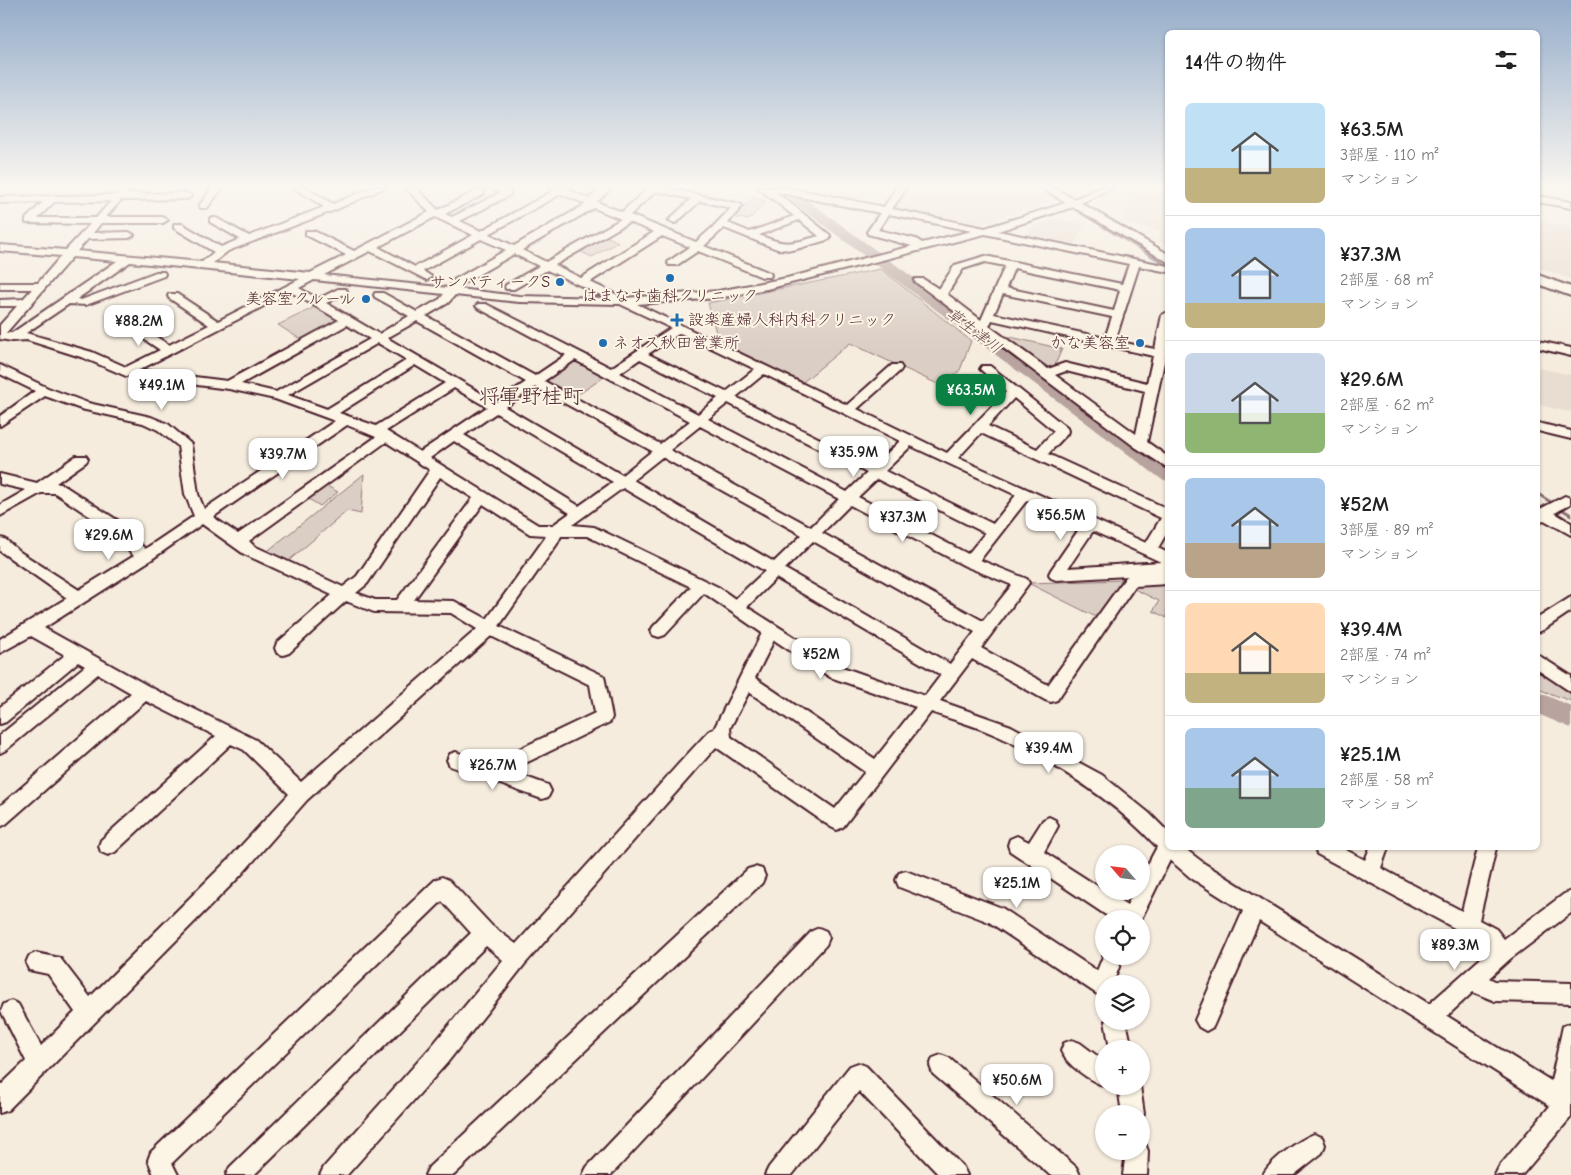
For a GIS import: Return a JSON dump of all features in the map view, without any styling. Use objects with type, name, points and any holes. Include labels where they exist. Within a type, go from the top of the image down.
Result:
[{"type":"main road","points":[[1540,274],[1571,286]]},
{"type":"main road","points":[[1540,280],[1571,292]]},
{"type":"street","points":[[0,332],[79,242]]},
{"type":"street","points":[[205,242],[221,251]]},
{"type":"street","points":[[204,265],[221,251],[244,242]]},
{"type":"street","points":[[327,242],[355,256]]},
{"type":"street","points":[[126,372],[380,242]]},
{"type":"street","points":[[415,271],[468,242]]},
{"type":"street","points":[[496,242],[949,459],[1165,558]]},
{"type":"street","points":[[278,396],[444,301],[453,292],[458,282],[529,242]]},
{"type":"street","points":[[510,287],[586,242]]},
{"type":"street","points":[[582,282],[645,242]]},
{"type":"street","points":[[686,242],[766,275]]},
{"type":"street","points":[[673,263],[705,242]]},
{"type":"street","points":[[771,242],[786,247],[809,242]]},
{"type":"street","points":[[913,242],[921,247]]},
{"type":"street","points":[[0,248],[204,265],[453,292],[566,302],[624,302],[685,298],[745,290],[941,242]]},
{"type":"street","points":[[1033,242],[1134,264],[1165,268]]},
{"type":"street","points":[[1126,242],[1165,268]]},
{"type":"street","points":[[370,247],[427,277]]},
{"type":"street","points":[[0,345],[127,259]]},
{"type":"street","points":[[941,295],[960,267],[985,260],[1126,288]]},
{"type":"street","points":[[985,322],[1011,264]]},
{"type":"street","points":[[1109,343],[1134,264]]},
{"type":"street","points":[[67,300],[82,303],[160,274]]},
{"type":"street","points":[[919,281],[985,322],[1046,374],[1165,462]]},
{"type":"street","points":[[0,286],[41,286]]},
{"type":"street","points":[[292,288],[379,338],[414,361],[496,406],[774,571],[953,674]]},
{"type":"street","points":[[1000,290],[1118,314]]},
{"type":"street","points":[[318,303],[342,291]]},
{"type":"street","points":[[379,295],[986,630]]},
{"type":"street","points":[[174,296],[218,326]]},
{"type":"street","points":[[0,303],[26,302]]},
{"type":"street","points":[[332,1175],[439,1056],[517,958],[586,884],[658,798],[715,736],[837,821],[1022,583],[970,562],[482,306]]},
{"type":"street","points":[[123,320],[169,351]]},
{"type":"street","points":[[229,385],[347,320]]},
{"type":"street","points":[[985,322],[1109,343],[1159,354]]},
{"type":"street","points":[[612,373],[679,328]]},
{"type":"street","points":[[0,336],[28,336],[88,355],[126,372],[229,385],[278,396],[347,419],[381,433],[535,530],[589,531],[713,591],[736,608],[836,672],[1005,731],[1096,781],[1143,820],[1165,842]]},
{"type":"street","points":[[1140,444],[1152,388],[1162,370],[1159,354],[1165,339]]},
{"type":"street","points":[[1540,345],[1571,352]]},
{"type":"street","points":[[420,458],[576,354]]},
{"type":"street","points":[[639,354],[994,531]]},
{"type":"street","points":[[330,413],[414,361]]},
{"type":"street","points":[[1046,374],[1064,367],[1152,388]]},
{"type":"street","points":[[848,410],[896,368]]},
{"type":"street","points":[[0,369],[44,391],[85,406],[147,420],[163,427],[184,444],[193,503],[203,518],[239,541],[249,550],[374,606],[454,607],[489,628],[598,681],[604,717],[489,772]]},
{"type":"street","points":[[986,369],[1062,431],[1039,455]]},
{"type":"street","points":[[0,1102],[234,868],[301,794],[489,628],[552,540],[555,531],[623,481],[763,370]]},
{"type":"street","points":[[239,541],[381,433],[454,382]]},
{"type":"street","points":[[0,422],[44,391]]},
{"type":"street","points":[[949,459],[1013,392]]},
{"type":"street","points":[[1,645],[144,557],[347,419]]},
{"type":"street","points":[[979,427],[1165,516]]},
{"type":"street","points":[[1540,427],[1571,435]]},
{"type":"street","points":[[454,435],[580,513]]},
{"type":"street","points":[[736,608],[910,439]]},
{"type":"street","points":[[0,511],[39,488],[81,459]]},
{"type":"street","points":[[283,648],[362,580],[438,469]]},
{"type":"street","points":[[0,479],[39,488],[58,488],[112,524],[144,557]]},
{"type":"street","points":[[970,562],[1025,494]]},
{"type":"street","points":[[402,607],[481,497]]},
{"type":"street","points":[[1558,506],[1571,530]]},
{"type":"street","points":[[1149,550],[1165,522]]},
{"type":"street","points":[[1090,524],[1056,574],[1158,569],[1165,566]]},
{"type":"street","points":[[0,543],[15,556],[80,598]]},
{"type":"street","points":[[971,650],[1051,695],[1131,581],[1165,578]]},
{"type":"street","points":[[659,631],[701,586]]},
{"type":"street","points":[[1540,625],[1571,603]]},
{"type":"street","points":[[31,628],[144,692],[250,745],[301,794]]},
{"type":"street","points":[[722,741],[722,728],[771,630]]},
{"type":"street","points":[[27,723],[5,713],[77,654]]},
{"type":"street","points":[[1540,663],[1571,685]]},
{"type":"street","points":[[0,745],[97,666]]},
{"type":"street","points":[[746,681],[877,770]]},
{"type":"street","points":[[0,818],[144,692]]},
{"type":"street","points":[[108,846],[229,735]]},
{"type":"street","points":[[456,760],[542,791]]},
{"type":"street","points":[[1049,826],[1024,850],[1116,910]]},
{"type":"street","points":[[1135,910],[1165,850]]},
{"type":"street","points":[[1174,850],[1198,871],[1566,1102]]},
{"type":"street","points":[[1328,850],[1489,936],[1503,952]]},
{"type":"street","points":[[1370,873],[1378,850]]},
{"type":"street","points":[[1468,924],[1486,850]]},
{"type":"street","points":[[437,1175],[755,876]]},
{"type":"street","points":[[906,880],[995,915],[1095,981]]},
{"type":"street","points":[[166,1175],[159,1160],[442,886],[485,933],[517,958]]},
{"type":"street","points":[[1430,1017],[1503,952],[1571,901]]},
{"type":"street","points":[[1206,1020],[1255,907]]},
{"type":"street","points":[[238,1175],[485,933]]},
{"type":"street","points":[[595,1175],[819,938]]},
{"type":"street","points":[[36,963],[53,965],[89,1013]]},
{"type":"street","points":[[1470,981],[1495,991],[1571,993]]},
{"type":"street","points":[[11,1011],[39,1063]]},
{"type":"street","points":[[1507,1175],[1566,1102],[1571,1034]]},
{"type":"street","points":[[1072,1051],[1095,1068]]},
{"type":"street","points":[[941,1066],[1068,1175]]},
{"type":"street","points":[[777,1175],[858,1074],[955,1175]]},
{"type":"street","points":[[1275,1175],[1314,1145]]},
{"type":"street","points":[[1135,1175],[1136,1160]]},
{"type":"shaded area","points":[[592,242],[618,242],[592,257],[577,250]]},
{"type":"shaded area","points":[[1049,242],[1076,242],[1074,247]]},
{"type":"shaded area","points":[[1540,242],[1571,242],[1571,279],[1540,268]]},
{"type":"shaded area","points":[[881,269],[971,341],[960,370],[944,387],[850,343],[803,382],[719,344],[708,303]]},
{"type":"shaded area","points":[[315,307],[338,322],[303,341],[278,325]]},
{"type":"shaded area","points":[[1002,335],[1062,349],[1054,367],[1045,369]]},
{"type":"shaded area","points":[[579,359],[607,375],[573,398],[544,381],[573,360]]},
{"type":"shaded area","points":[[1540,368],[1571,375],[1571,412],[1540,405]]},
{"type":"shaded area","points":[[364,474],[361,514],[347,511],[286,563],[265,553]]},
{"type":"shaded area","points":[[325,485],[338,492],[320,506],[307,498]]},
{"type":"shaded area","points":[[1125,580],[1096,617],[1028,583]]},
{"type":"shaded area","points":[[1165,583],[1165,617],[1153,611],[1159,601],[1132,588],[1137,584]]},
{"type":"shaded area","points":[[1540,670],[1568,691],[1571,694],[1571,701],[1540,690]]},
{"type":"waterway","name":"草生津川","points":[[854,242],[1165,472]]},
{"type":"waterway","points":[[1128,242],[1165,264]]},
{"type":"waterway","points":[[1540,495],[1571,515]]},
{"type":"waterway","name":"草生津川","points":[[1540,704],[1571,717]]},
{"type":"place","name":"はまなす歯科クリニック","points":[[670,278]]},
{"type":"place","name":"サンバティークS","points":[[560,282]]},
{"type":"place","name":"美容室クルール","points":[[366,299]]},
{"type":"place","name":"設楽産婦人科内科クリニック","points":[[677,320]]},
{"type":"place","name":"ネオス秋田営業所","points":[[603,343]]},
{"type":"place","name":"かな美容室","points":[[1140,343]]},
{"type":"district","name":"将軍野桂町","points":[[531,396]]}]
